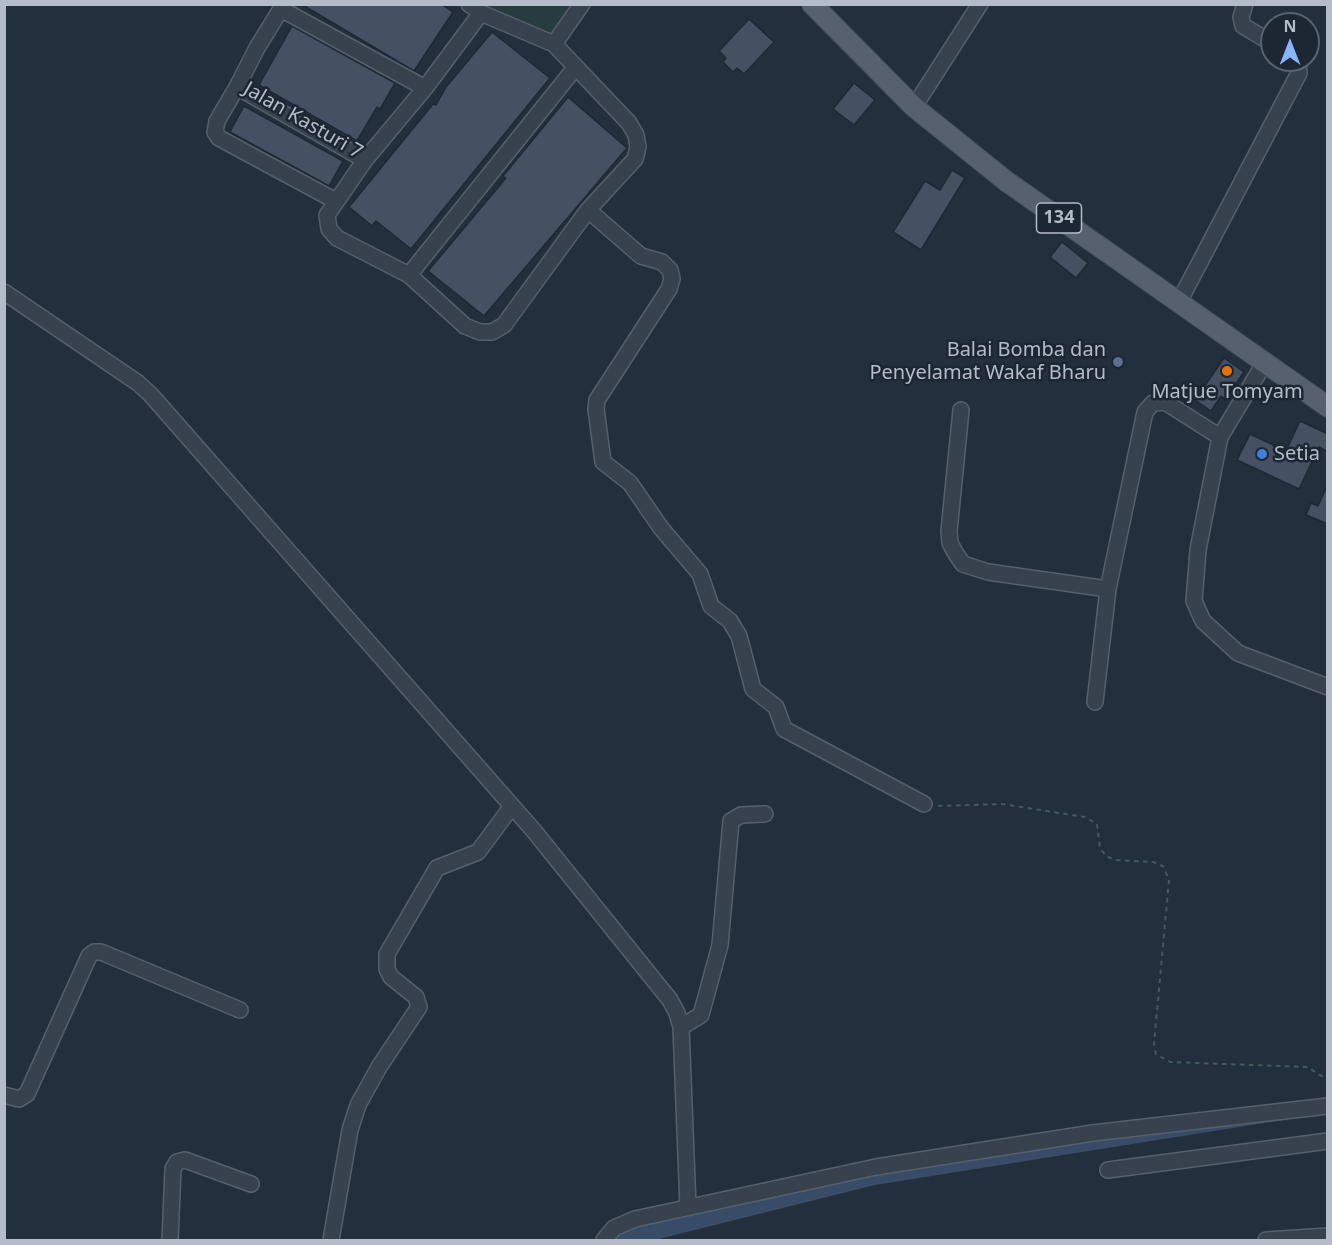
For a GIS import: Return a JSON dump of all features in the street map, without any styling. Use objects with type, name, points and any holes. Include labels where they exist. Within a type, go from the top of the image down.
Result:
[{"type":"main road","name":"134","points":[[812,4],[914,107],[1006,181],[1328,407]]},
{"type":"street","points":[[554,44],[582,4]]},
{"type":"street","points":[[914,107],[980,4]]},
{"type":"street","points":[[1245,4],[1240,17],[1244,26],[1260,36]]},
{"type":"street","points":[[283,7],[425,88]]},
{"type":"street","name":"Jalan Kasturi 7","points":[[283,7],[237,87],[365,159],[425,88],[475,9]]},
{"type":"street","points":[[365,159],[334,201],[327,215],[329,229],[337,238],[409,275],[465,326],[480,332],[492,332],[504,325],[588,210],[635,159],[638,147],[636,135],[629,123],[574,68],[554,44],[475,9]]},
{"type":"street","points":[[409,275],[574,68]]},
{"type":"street","points":[[1179,302],[1299,72]]},
{"type":"street","points":[[237,87],[217,122],[215,132],[219,138],[334,201]]},
{"type":"street","points":[[588,210],[641,256],[662,262],[672,276],[669,289],[597,400],[596,409],[603,462],[630,483],[661,528],[700,574],[711,606],[730,621],[739,636],[753,689],[776,707],[784,729],[924,804]]},
{"type":"street","points":[[4,292],[138,383],[151,395],[512,806],[670,1000],[677,1012],[681,1027],[688,1207]]},
{"type":"street","points":[[1265,362],[1220,437],[1198,550],[1194,602],[1203,621],[1238,653],[1328,687]]},
{"type":"street","points":[[1095,702],[1108,589],[1143,418],[1148,407],[1153,403],[1165,402],[1220,437]]},
{"type":"street","points":[[962,410],[948,531],[950,543],[963,564],[988,572],[1108,589]]},
{"type":"street","points":[[331,1240],[350,1130],[358,1105],[419,1007],[416,997],[391,977],[387,969],[387,954],[437,868],[478,852],[512,806]]},
{"type":"street","points":[[681,1027],[701,1015],[720,945],[731,821],[741,815],[765,814]]},
{"type":"street","points":[[4,1095],[19,1100],[27,1094],[89,956],[94,951],[101,951],[240,1010]]},
{"type":"street","points":[[604,1240],[614,1228],[624,1222],[876,1167],[1093,1133],[1328,1106]]},
{"type":"street","points":[[1108,1170],[1328,1142]]},
{"type":"street","points":[[170,1240],[173,1169],[177,1162],[185,1160],[251,1184]]},
{"type":"street","points":[[1266,1240],[1328,1236]]},
{"type":"path","points":[[924,804],[933,807],[1002,804],[1085,817],[1097,824],[1100,848],[1106,856],[1115,860],[1154,862],[1163,866],[1169,880],[1154,1044],[1156,1054],[1170,1062],[1307,1067],[1328,1080]]},
{"type":"green space","points":[[469,5],[582,5],[555,43]]},
{"type":"water","points":[[1327,1113],[875,1185],[655,1240],[612,1240],[626,1230],[881,1171],[1094,1140]]},
{"type":"building","points":[[301,4],[441,4],[453,12],[414,71]]},
{"type":"building","points":[[749,19],[774,42],[744,74],[737,68],[733,72],[723,62],[726,58],[719,51]]},
{"type":"building","points":[[292,26],[395,83],[380,109],[377,107],[357,141],[259,85]]},
{"type":"building","points":[[492,32],[550,78],[411,249],[376,221],[372,226],[349,207],[433,104],[436,105],[446,87]]},
{"type":"building","points":[[854,83],[875,100],[854,125],[833,109]]},
{"type":"building","points":[[568,97],[627,148],[484,316],[428,271],[506,178],[503,176]]},
{"type":"building","points":[[244,106],[343,161],[329,186],[230,132]]},
{"type":"building","points":[[952,170],[965,178],[921,250],[893,232],[925,181],[940,190]]},
{"type":"building","points":[[1062,242],[1088,263],[1076,278],[1050,257]]},
{"type":"building","points":[[1224,358],[1244,372],[1225,399],[1221,396],[1211,411],[1195,400]]},
{"type":"building","points":[[1300,421],[1328,434],[1328,452],[1319,447],[1299,489],[1237,460],[1250,434],[1286,451]]},
{"type":"building","points":[[1328,484],[1328,524],[1306,515],[1311,503],[1318,506]]},
{"type":"place","name":"Balai Bomba dan Penyelamat Wakaf Bharu","points":[[1118,362]]},
{"type":"place","name":"Matjue Tomyam","points":[[1227,371]]},
{"type":"place","name":"Setia","points":[[1262,454]]}]
